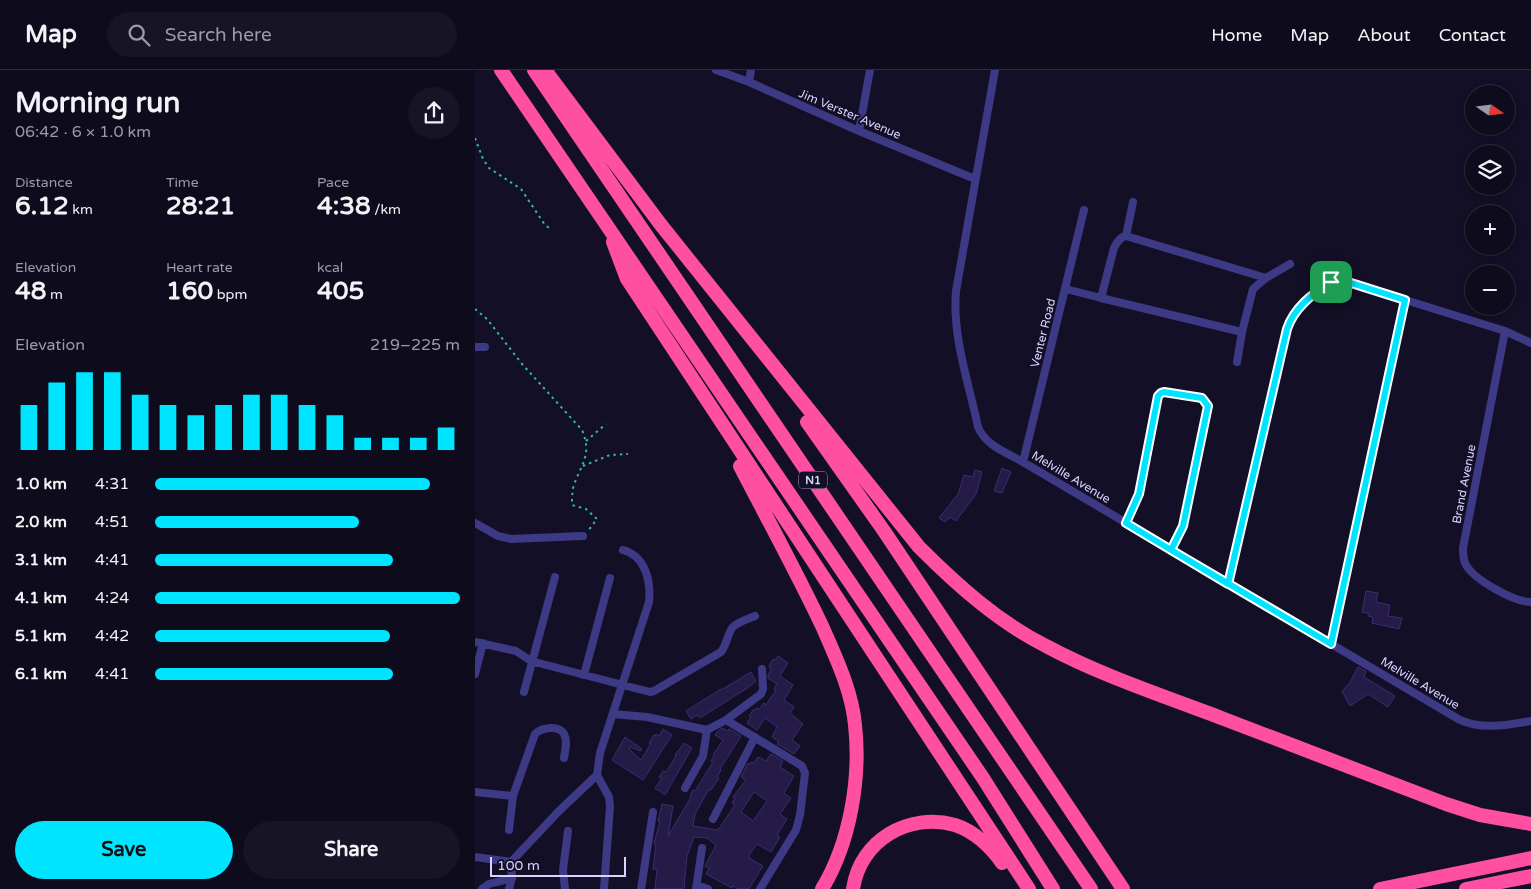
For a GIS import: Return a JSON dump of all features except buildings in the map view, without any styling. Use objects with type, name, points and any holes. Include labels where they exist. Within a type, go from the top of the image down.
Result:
[{"type":"highway","name":"N1","points":[[501,70],[983,778],[1053,889]]},
{"type":"highway","name":"N1","points":[[534,70],[1091,889]]},
{"type":"highway","points":[[545,70],[661,225],[919,547],[952,580],[1009,624],[1045,646],[1090,667],[1182,703],[1446,804],[1480,815],[1531,824]]},
{"type":"highway","points":[[603,218],[627,279],[1029,889]]},
{"type":"highway","points":[[735,319],[884,531],[1123,889]]},
{"type":"highway","points":[[703,396],[807,594],[846,684],[855,724],[856,760],[853,805],[841,846],[822,889]]},
{"type":"highway","points":[[853,889],[860,864],[871,848],[883,837],[901,826],[917,822],[934,821],[956,825],[975,835],[996,855],[1023,889]]},
{"type":"highway","points":[[1380,889],[1531,858]]},
{"type":"highway","points":[[1467,889],[1531,876]]},
{"type":"street","name":"Jim Verster Avenue","points":[[716,70],[749,82],[859,131],[975,179]]},
{"type":"street","points":[[749,82],[751,70]]},
{"type":"street","points":[[859,131],[870,70]]},
{"type":"street","name":"Melville Avenue","points":[[995,70],[955,291],[956,325],[978,427],[982,436],[988,442],[1466,723],[1477,726],[1498,726],[1531,721]]},
{"type":"street","points":[[1126,236],[1133,202]]},
{"type":"street","name":"Venter Road","points":[[1023,462],[1066,289],[1083,210]]},
{"type":"street","points":[[1101,298],[1114,248],[1121,237],[1126,236],[1265,278]]},
{"type":"street","points":[[1237,362],[1242,332],[1253,289],[1265,278],[1291,264]]},
{"type":"street","points":[[1228,584],[1289,321],[1300,306],[1317,291],[1331,282],[1348,282],[1505,331],[1531,343]]},
{"type":"street","points":[[1066,289],[1242,332]]},
{"type":"street","points":[[1331,644],[1405,300]]},
{"type":"street","name":"Brand Avenue","points":[[1505,331],[1463,556],[1465,564],[1480,578],[1515,599],[1531,602]]},
{"type":"street","points":[[475,346],[485,347]]},
{"type":"street","points":[[1126,523],[1139,494],[1158,396],[1164,392],[1202,398],[1208,406],[1185,520],[1171,550]]},
{"type":"street","points":[[475,523],[498,536],[511,539],[583,536]]},
{"type":"street","points":[[604,889],[610,806],[609,797],[597,775],[600,753],[646,614],[650,587],[647,572],[641,563],[630,552],[623,550]]},
{"type":"street","points":[[524,692],[555,577]]},
{"type":"street","points":[[584,675],[610,578]]},
{"type":"street","points":[[475,674],[479,642],[516,651],[531,661],[623,684],[647,692],[654,691],[721,652],[735,626],[755,616]]},
{"type":"street","points":[[613,714],[647,717],[707,730],[726,720],[761,694],[763,689],[762,669]]},
{"type":"street","points":[[726,720],[802,766],[805,773],[800,815],[796,830],[761,889]]},
{"type":"street","points":[[509,830],[513,796],[535,734],[546,728],[560,730],[566,743],[564,758]]},
{"type":"street","points":[[685,788],[703,756],[707,730]]},
{"type":"street","points":[[713,819],[755,737]]},
{"type":"street","points":[[509,889],[512,878],[511,862],[559,811],[597,775]]},
{"type":"street","points":[[475,792],[513,796]]},
{"type":"street","points":[[641,889],[653,812]]},
{"type":"street","points":[[565,889],[563,870],[568,831]]},
{"type":"street","points":[[702,848],[697,887],[708,889]]},
{"type":"street","points":[[475,857],[511,862]]},
{"type":"street","points":[[482,889],[489,884],[512,878]]},
{"type":"path","points":[[475,138],[483,159],[489,168],[521,189],[545,225],[552,230]]},
{"type":"path","points":[[475,309],[487,319],[522,364],[582,430],[586,441],[586,455],[572,491],[572,505],[586,510],[597,519],[583,536]]},
{"type":"path","points":[[586,441],[606,424]]},
{"type":"path","points":[[583,466],[610,455],[628,454]]},
{"type":"route","points":[[1331,282],[1300,306],[1289,321],[1228,584],[1171,550],[1126,523],[1139,494],[1158,396],[1164,392],[1202,398],[1208,406],[1185,520],[1171,550],[1228,584],[1331,644],[1405,300],[1348,282],[1331,282]]}]
